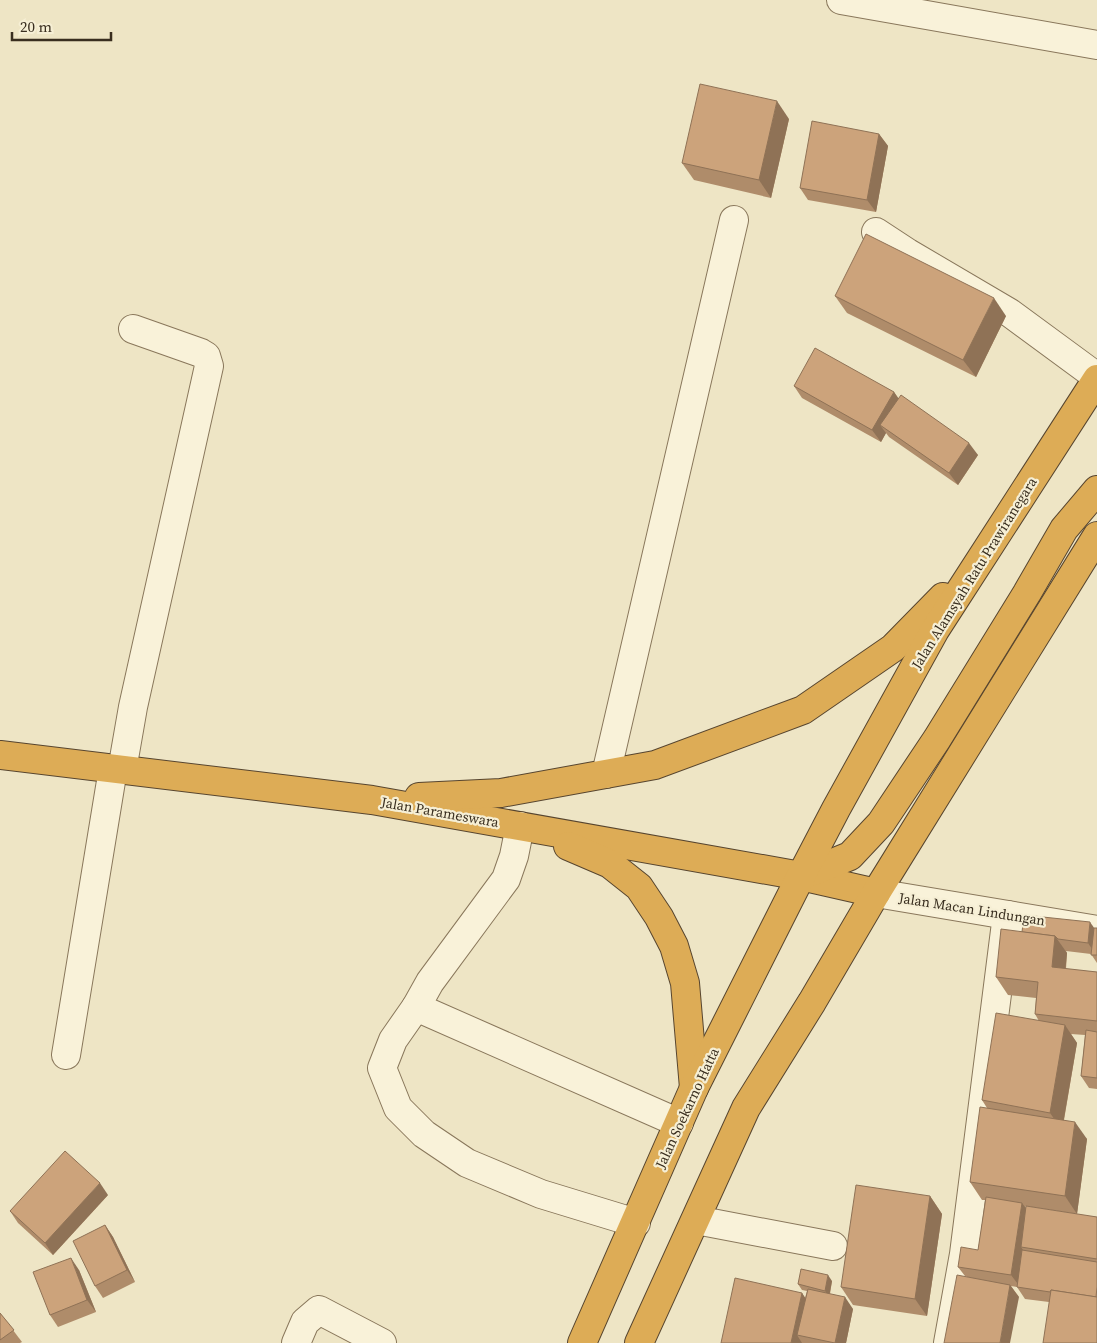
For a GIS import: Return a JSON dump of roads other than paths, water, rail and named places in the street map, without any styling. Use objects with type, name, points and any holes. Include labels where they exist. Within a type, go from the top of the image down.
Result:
[{"type":"highway","name":"Jalan Alamsyah Ratu Prawiranegara","points":[[801,876],[935,630],[1097,378]]},
{"type":"highway","points":[[801,876],[850,856],[881,823],[942,731],[1027,593],[1064,528],[1097,490]]},
{"type":"highway","points":[[639,1343],[746,1108],[812,1002],[876,893],[1097,536]]},
{"type":"highway","points":[[372,800],[501,793],[655,765],[802,710],[893,648],[981,558]]},
{"type":"highway","name":"Jalan Parameswara","points":[[0,755],[372,800],[801,876],[876,893]]},
{"type":"highway","points":[[520,826],[610,864],[639,887],[660,917],[674,946],[686,983],[694,1088]]},
{"type":"highway","name":"Jalan Soekarno Hatta","points":[[582,1343],[694,1088],[801,876]]},
{"type":"street","points":[[841,0],[1097,45]]},
{"type":"street","points":[[606,774],[734,220]]},
{"type":"street","points":[[876,232],[1010,313],[1097,378]]},
{"type":"street","points":[[66,1055],[117,770],[134,707],[209,366],[206,356],[201,353],[133,330]]},
{"type":"street","points":[[520,826],[514,856],[506,879],[430,982],[416,1007],[392,1040],[382,1068],[398,1108],[424,1134],[467,1163],[541,1194],[636,1223]]},
{"type":"street","name":"Jalan Macan Lindungan","points":[[876,893],[1097,930]]},
{"type":"street","points":[[948,1343],[964,1254],[1007,915]]},
{"type":"street","points":[[416,1007],[679,1122]]},
{"type":"street","points":[[696,1220],[833,1246]]},
{"type":"street","points":[[296,1343],[305,1322],[319,1310],[382,1343]]}]
